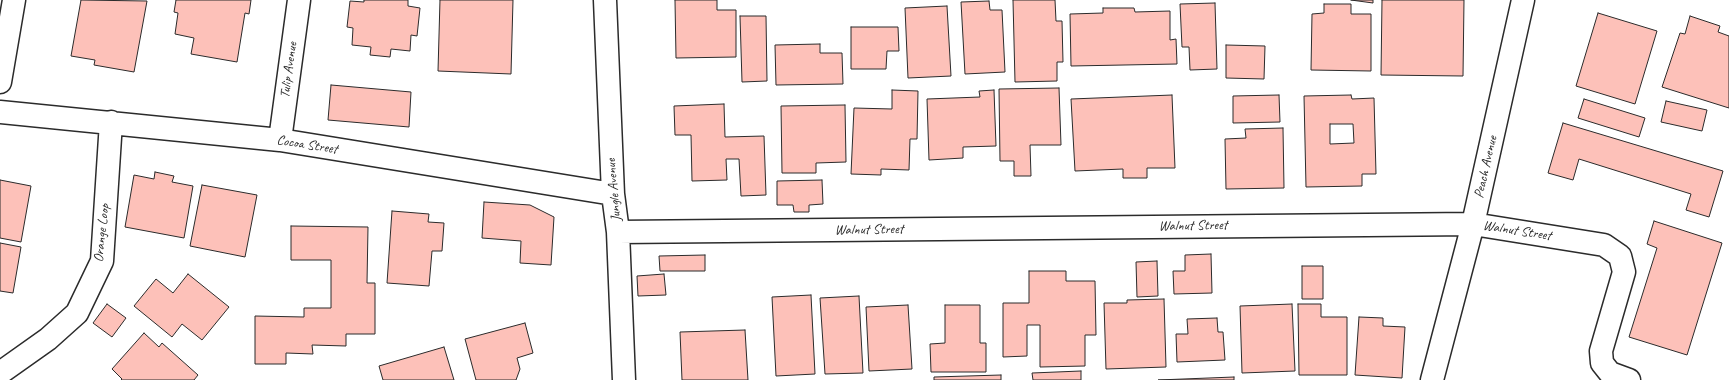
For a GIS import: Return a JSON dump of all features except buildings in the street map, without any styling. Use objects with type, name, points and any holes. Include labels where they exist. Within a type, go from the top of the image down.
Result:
[{"type":"street","points":[[0,82],[14,0]]},
{"type":"street","name":"Tulip Avenue","points":[[280,140],[299,0]]},
{"type":"street","name":"Jungle Avenue","points":[[605,0],[613,194],[618,232],[624,380]]},
{"type":"street","name":"Peach Avenue","points":[[1432,380],[1473,224],[1523,0]]},
{"type":"street","name":"Cocoa Street","points":[[0,112],[280,140],[613,194]]},
{"type":"street","name":"Orange Loop","points":[[0,373],[48,339],[77,313],[102,261],[111,122]]},
{"type":"street","name":"Walnut Street","points":[[618,232],[1473,224],[1604,245],[1620,256],[1624,272],[1601,351],[1602,363],[1610,373],[1629,380]]}]
